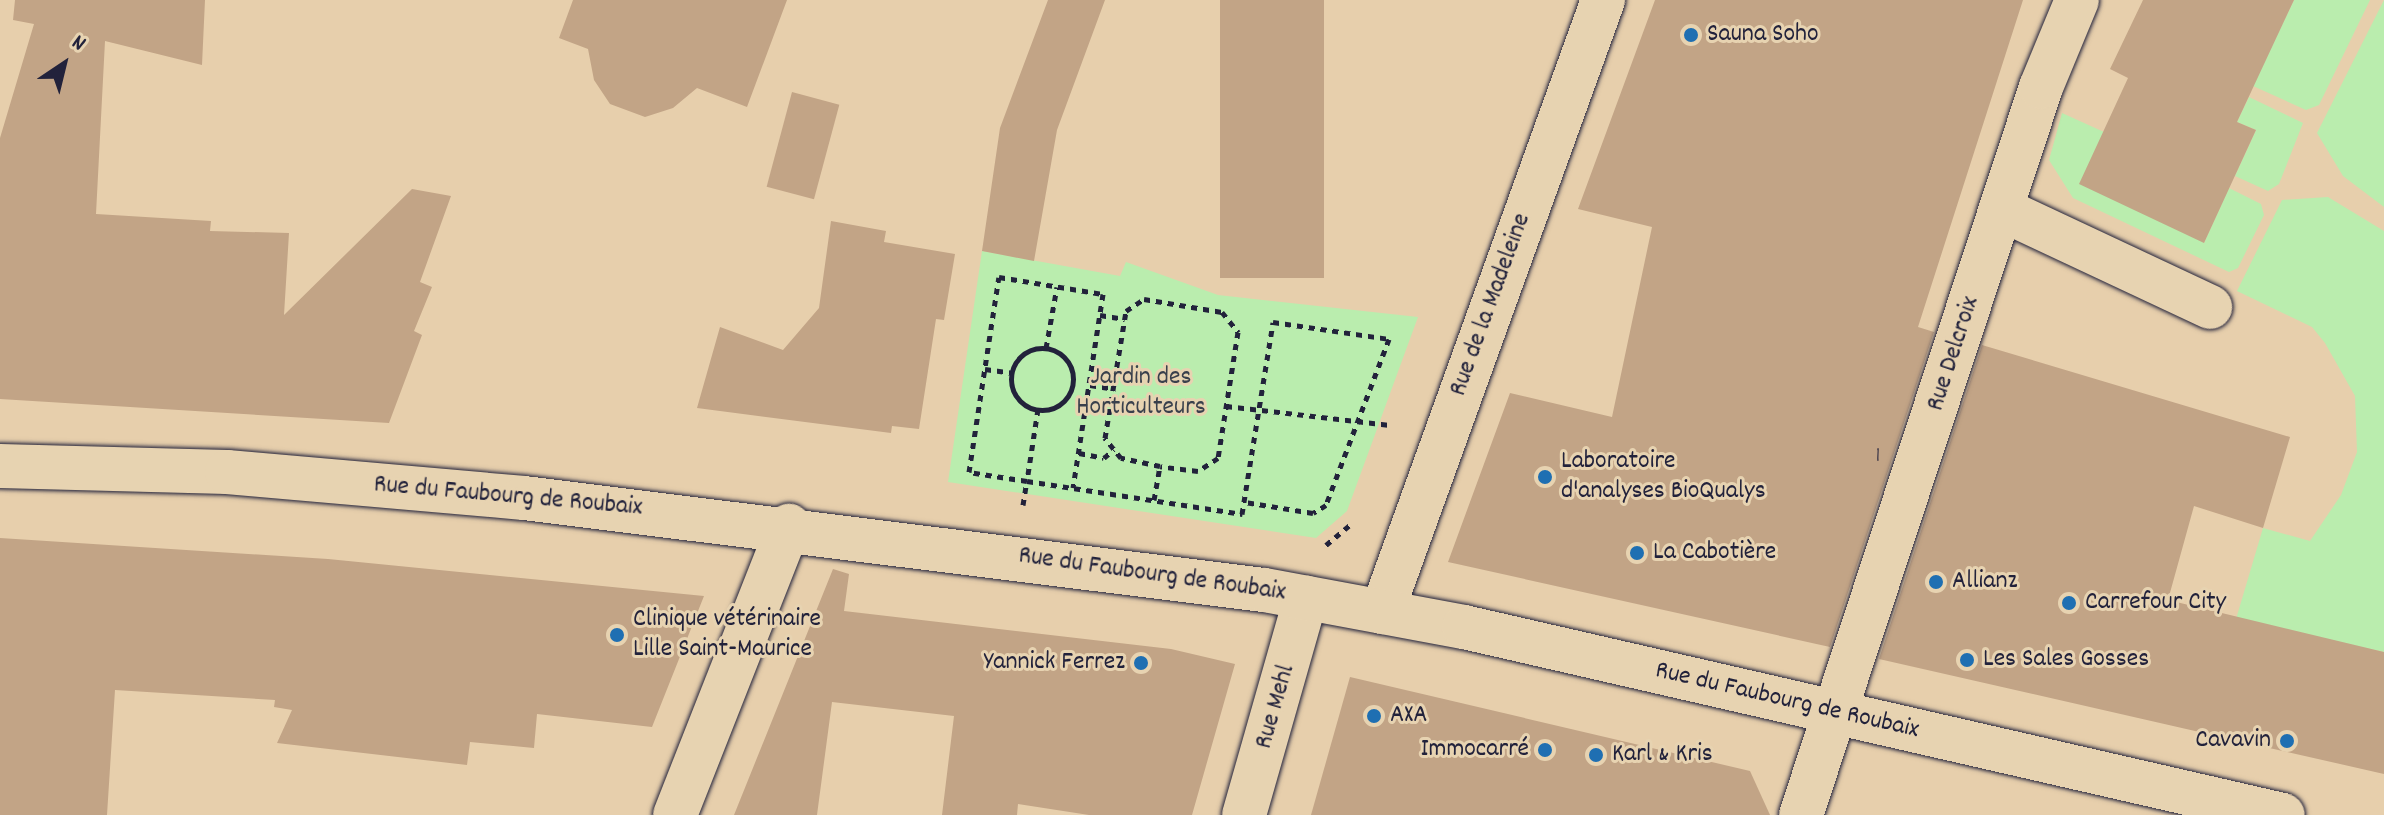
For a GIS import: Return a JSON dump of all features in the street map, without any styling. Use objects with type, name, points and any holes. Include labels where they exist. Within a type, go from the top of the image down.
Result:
[{"type":"main road","name":"Rue de la Madeleine","points":[[1382,612],[1603,0]]},
{"type":"main road","name":"Rue Delcroix","points":[[1801,815],[2001,209],[2077,0]]},
{"type":"main road","points":[[2001,209],[2210,307]]},
{"type":"main road","name":"Rue du Faubourg de Roubaix","points":[[0,466],[241,473],[789,526],[1306,598],[1836,711],[2283,815]]},
{"type":"main road","points":[[675,815],[789,526]]},
{"type":"main road","name":"Rue Mehl","points":[[1244,815],[1306,598]]},
{"type":"path","points":[[1073,488],[1103,294],[999,277],[969,472],[1073,488],[1154,500],[1242,514],[1273,322],[1389,339],[1326,505],[1313,513],[1245,502]]},
{"type":"path","points":[[1046,348],[1057,287]]},
{"type":"path","points":[[1144,299],[1222,312],[1238,332],[1218,458],[1198,471],[1121,458],[1105,438],[1114,389],[1125,319],[1144,299]]},
{"type":"path","points":[[1100,315],[1125,319]]},
{"type":"path","points":[[1046,348],[1066,358],[1072,387],[1061,403],[1038,409],[1017,397],[1012,373],[1028,351],[1046,348]]},
{"type":"path","points":[[985,369],[1012,373]]},
{"type":"path","points":[[1090,385],[1114,389]]},
{"type":"path","points":[[1226,406],[1356,425],[1399,423],[1394,438]]},
{"type":"path","points":[[1038,409],[1023,506],[1038,509]]},
{"type":"path","points":[[1079,453],[1104,458],[1114,449]]},
{"type":"path","points":[[1154,500],[1160,466]]},
{"type":"path","points":[[1320,550],[1356,521]]},
{"type":"green space","points":[[2294,0],[2370,0],[2319,105],[2306,110],[2253,86]]},
{"type":"green space","points":[[2384,0],[2384,207],[2343,176],[2317,133]]},
{"type":"green space","points":[[2249,97],[2303,123],[2279,184],[2268,191],[2235,176],[2256,130],[2237,122]]},
{"type":"green space","points":[[2062,113],[2104,132],[2204,243],[2229,188],[2261,204],[2264,215],[2238,268],[2229,272],[2073,198],[2049,160]]},
{"type":"green space","points":[[2328,197],[2384,231],[2384,652],[2236,619],[2263,528],[2310,541],[2341,495],[2357,452],[2355,396],[2325,343],[2312,327],[2237,291],[2282,200]]},
{"type":"green space","name":"Jardin des Horticulteurs","points":[[982,251],[1120,276],[1126,262],[1218,295],[1418,317],[1347,511],[1316,538],[948,482]]},
{"type":"building","points":[[15,0],[205,0],[202,65],[105,41],[96,214],[211,221],[210,231],[289,233],[284,315],[412,189],[451,196],[420,282],[432,287],[414,331],[422,335],[389,423],[0,399],[0,138],[34,24],[13,20]]},
{"type":"building","points":[[573,0],[787,0],[747,107],[697,88],[673,108],[645,117],[610,104],[594,80],[588,49],[559,38]]},
{"type":"building","points":[[1048,0],[1105,0],[1057,130],[1034,261],[982,251],[1000,128]]},
{"type":"building","points":[[1220,0],[1324,0],[1324,278],[1220,278]]},
{"type":"building","points":[[1655,0],[2023,0],[1918,327],[1934,332],[1830,647],[1448,562],[1510,393],[1612,417],[1652,227],[1578,209]]},
{"type":"building","points":[[2143,0],[2294,0],[2237,122],[2256,130],[2204,243],[2079,184],[2128,78],[2110,69]]},
{"type":"building","points":[[792,92],[839,105],[814,199],[767,187]]},
{"type":"building","points":[[831,221],[886,231],[884,242],[955,254],[944,320],[936,319],[919,429],[892,426],[891,433],[697,408],[720,327],[783,350],[819,308]]},
{"type":"building","points":[[1982,345],[2290,437],[2263,528],[2194,506],[2168,600],[2384,652],[2384,774],[1879,659]]},
{"type":"building","points":[[0,538],[328,559],[704,596],[652,727],[537,714],[534,748],[470,742],[467,765],[277,743],[292,710],[274,707],[275,700],[115,690],[107,815],[0,815]]},
{"type":"building","points":[[833,569],[849,574],[844,611],[1171,649],[1235,664],[1192,815],[1089,815],[1018,804],[1017,815],[942,815],[954,716],[832,702],[817,815],[734,815]]},
{"type":"building","points":[[1350,677],[1750,771],[1770,815],[1311,815]]},
{"type":"place","name":"Sauna Soho","points":[[1691,35]]},
{"type":"place","name":"Laboratoire d'analyses BioQualys","points":[[1545,477]]},
{"type":"place","name":"La Cabotière","points":[[1637,553]]},
{"type":"place","name":"Allianz","points":[[1936,582]]},
{"type":"place","name":"Carrefour City","points":[[2069,603]]},
{"type":"place","name":"Clinique vétérinaire Lille Saint-Maurice","points":[[617,635]]},
{"type":"place","name":"Les Sales Gosses","points":[[1967,660]]},
{"type":"place","name":"Yannick Ferrez","points":[[1141,663]]},
{"type":"place","name":"AXA","points":[[1374,716]]},
{"type":"place","name":"Cavavin","points":[[2287,741]]},
{"type":"place","name":"Immocarré","points":[[1545,750]]},
{"type":"place","name":"Karl & Kris","points":[[1596,755]]}]
